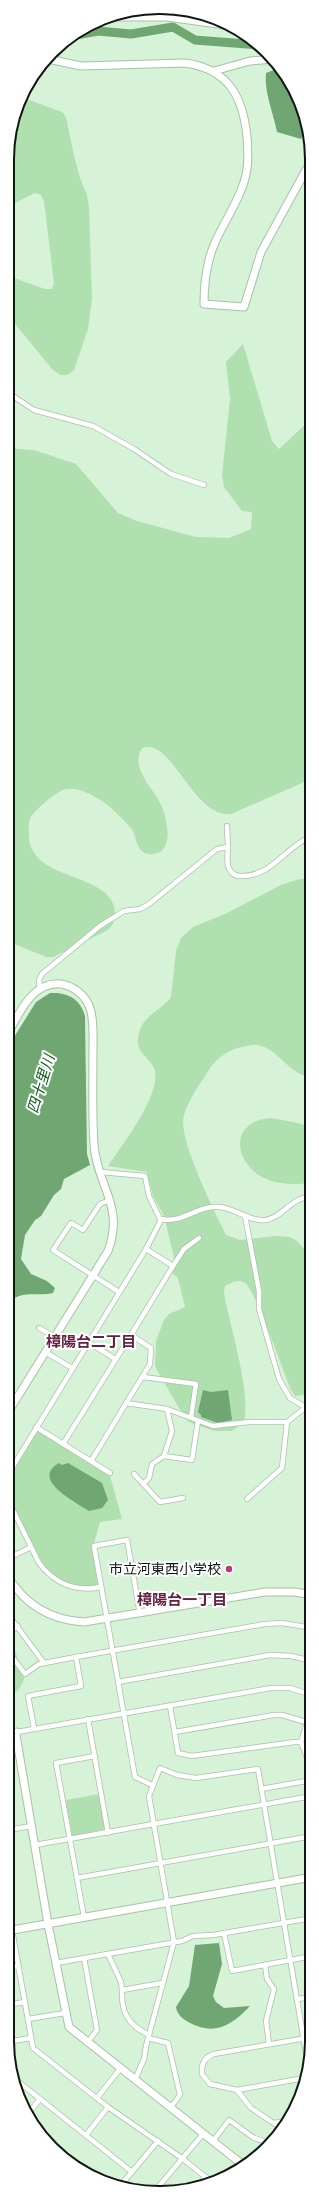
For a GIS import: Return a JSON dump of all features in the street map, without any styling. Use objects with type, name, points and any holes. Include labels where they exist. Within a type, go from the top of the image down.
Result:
[{"type":"street","points":[[131,17],[167,17],[208,23]]},
{"type":"street","points":[[54,60],[81,66],[185,63],[202,66],[214,71],[226,82],[240,103],[246,131],[247,167],[239,199],[210,254],[206,270],[204,304],[244,307],[261,252],[305,172]]},
{"type":"street","points":[[214,71],[250,61],[265,60]]},
{"type":"street","points":[[14,397],[34,410],[93,426],[134,449],[171,474],[204,485]]},
{"type":"street","points":[[227,826],[229,870],[239,876],[253,876],[263,872],[305,840]]},
{"type":"street","points":[[40,989],[39,980],[42,974],[100,926],[124,911],[140,909],[149,904],[214,851],[221,847],[228,847]]},
{"type":"street","points":[[14,1022],[26,1002],[40,989],[56,984],[68,986],[83,996],[90,1008],[92,1023],[94,1146],[114,1216],[113,1235],[108,1251],[14,1403]]},
{"type":"street","points":[[101,1172],[145,1176],[149,1196],[160,1219]]},
{"type":"street","points":[[160,1219],[171,1220],[184,1218],[208,1207],[220,1207],[259,1220],[266,1220],[272,1218],[297,1199],[305,1197]]},
{"type":"street","points":[[110,1200],[100,1204],[83,1230],[71,1223],[53,1250],[119,1292]]},
{"type":"street","points":[[245,1216],[259,1291],[259,1309],[279,1379],[290,1398],[305,1406]]},
{"type":"street","points":[[14,1462],[146,1249],[160,1219]]},
{"type":"street","points":[[63,1444],[184,1250],[199,1238]]},
{"type":"street","points":[[146,1249],[174,1266]]},
{"type":"street","points":[[39,1328],[55,1337]]},
{"type":"street","points":[[91,1461],[150,1364],[151,1348],[131,1335]]},
{"type":"street","points":[[88,1342],[115,1359]]},
{"type":"street","points":[[45,1352],[72,1368]]},
{"type":"street","points":[[143,1377],[196,1384],[191,1417]]},
{"type":"street","points":[[126,1403],[167,1409],[219,1426],[249,1422],[287,1422],[305,1408]]},
{"type":"street","points":[[143,1484],[149,1478],[152,1464],[164,1456],[172,1431],[167,1409]]},
{"type":"street","points":[[164,1456],[192,1460],[198,1420]]},
{"type":"street","points":[[248,1499],[282,1468],[287,1422]]},
{"type":"street","points":[[36,1427],[110,1473]]},
{"type":"street","points":[[134,1474],[160,1502],[183,1498]]},
{"type":"street","points":[[14,1512],[39,1563],[55,1580],[66,1586],[79,1588],[101,1587]]},
{"type":"street","points":[[140,1614],[127,1540],[94,1546],[135,1777],[152,1785]]},
{"type":"street","points":[[14,1556],[31,1547]]},
{"type":"street","points":[[14,1584],[28,1601],[51,1616],[72,1622],[107,1620],[265,1592],[295,1592],[305,1594]]},
{"type":"street","points":[[14,1621],[44,1663]]},
{"type":"street","points":[[14,1659],[25,1674],[44,1663],[265,1624],[282,1623],[305,1627]]},
{"type":"street","points":[[14,1629],[18,1626]]},
{"type":"street","points":[[118,1682],[270,1655],[291,1656],[305,1659]]},
{"type":"street","points":[[34,1728],[28,1696],[81,1686],[76,1657]]},
{"type":"street","points":[[239,2162],[171,2107],[87,2043],[69,2027],[48,1924],[16,1735],[17,1732],[34,1728],[271,1688],[290,1688],[305,1693]]},
{"type":"street","points":[[170,1706],[178,1753],[192,1756],[301,1742]]},
{"type":"street","points":[[175,1732],[274,1715],[282,1715],[305,1722]]},
{"type":"street","points":[[88,1719],[108,1833]]},
{"type":"street","points":[[305,1726],[301,1742],[305,1752]]},
{"type":"street","points":[[84,1917],[56,1763],[94,1756]]},
{"type":"street","points":[[135,2080],[144,2058],[148,2036],[174,1942],[149,1796],[152,1785],[160,1768],[177,1775],[196,1778],[258,1769],[305,2045]]},
{"type":"street","points":[[261,1789],[305,1781]]},
{"type":"street","points":[[35,1845],[305,1797]]},
{"type":"street","points":[[14,1829],[32,1826]]},
{"type":"street","points":[[77,1878],[305,1837]]},
{"type":"street","points":[[14,1929],[305,1878]]},
{"type":"street","points":[[56,1963],[174,1942],[193,1936],[224,1933],[305,1919]]},
{"type":"street","points":[[224,1933],[232,1971],[305,1957]]},
{"type":"street","points":[[14,1948],[33,2048],[108,2107],[183,2159],[206,2177]]},
{"type":"street","points":[[108,1954],[121,1982],[122,2007],[130,2023],[148,2036],[168,2043],[180,2095],[171,2107]]},
{"type":"street","points":[[84,1958],[97,2030],[87,2043]]},
{"type":"street","points":[[265,1965],[267,1979],[274,1989],[266,2021],[269,2044]]},
{"type":"street","points":[[14,1967],[18,1966]]},
{"type":"street","points":[[122,1990],[162,1983]]},
{"type":"street","points":[[297,1999],[305,1998]]},
{"type":"street","points":[[14,2004],[25,2002]]},
{"type":"street","points":[[28,2019],[65,2013]]},
{"type":"street","points":[[14,2041],[31,2038]]},
{"type":"street","points":[[300,2079],[237,2090],[210,2084],[202,2074],[205,2060],[214,2054],[304,2038]]},
{"type":"street","points":[[97,2098],[120,2069]]},
{"type":"street","points":[[21,2084],[132,2172]]},
{"type":"street","points":[[237,2090],[251,2108],[277,2125]]},
{"type":"street","points":[[31,2110],[40,2099]]},
{"type":"street","points":[[86,2135],[108,2107]]},
{"type":"street","points":[[213,2141],[229,2120],[254,2138],[264,2141]]},
{"type":"street","points":[[274,2123],[279,2122]]},
{"type":"street","points":[[159,2186],[204,2134]]},
{"type":"street","points":[[124,2181],[158,2142]]},
{"type":"shaded area","points":[[27,99],[62,112],[66,117],[73,151],[80,178],[87,195],[89,207],[92,299],[88,329],[74,370],[67,375],[60,375],[52,369],[14,323],[14,278],[45,289],[52,289],[54,283],[44,201],[41,195],[35,193],[14,204],[15,141],[19,122]]},
{"type":"shaded area","points":[[243,344],[272,441],[279,449],[305,425],[305,780],[302,783],[231,814],[217,812],[205,804],[194,792],[164,754],[153,748],[142,748],[139,756],[141,771],[144,779],[159,800],[165,814],[168,835],[162,851],[155,854],[147,854],[141,850],[131,828],[101,800],[76,789],[66,789],[57,793],[40,807],[30,819],[29,837],[34,852],[44,863],[58,871],[103,891],[112,902],[115,916],[112,925],[106,931],[53,957],[46,957],[14,944],[14,449],[34,450],[76,464],[118,513],[137,521],[196,537],[229,538],[251,529],[252,512],[242,511],[224,487],[222,475],[230,399],[226,362]]},
{"type":"shaded area","points":[[299,879],[305,879],[305,1075],[295,1071],[275,1054],[261,1046],[243,1046],[229,1051],[213,1065],[195,1091],[184,1115],[183,1126],[191,1157],[198,1175],[226,1235],[240,1240],[275,1236],[290,1237],[297,1241],[305,1250],[305,1394],[295,1396],[290,1388],[276,1349],[250,1289],[245,1283],[240,1281],[232,1282],[225,1286],[224,1293],[239,1358],[245,1393],[244,1422],[232,1431],[214,1431],[189,1422],[179,1408],[155,1365],[156,1341],[164,1320],[169,1314],[185,1307],[178,1278],[172,1273],[176,1266],[164,1216],[153,1196],[147,1172],[108,1166],[140,1118],[153,1090],[155,1078],[154,1068],[142,1053],[138,1045],[139,1033],[148,1017],[171,997],[176,951],[181,938],[193,927],[225,914],[281,885]]},
{"type":"shaded area","points":[[271,1118],[305,1126],[305,1184],[278,1183],[266,1179],[255,1172],[247,1164],[242,1154],[240,1144],[242,1135],[247,1127],[257,1121]]},
{"type":"shaded area","points":[[38,1431],[110,1476],[122,1519],[100,1522],[92,1550],[98,1583],[97,1585],[81,1586],[68,1583],[57,1578],[48,1570],[34,1548],[14,1509],[14,1465],[35,1432]]},
{"type":"shaded area","points":[[14,1649],[24,1679],[18,1690],[14,1692]]},
{"type":"shaded area","points":[[305,1736],[305,1746],[303,1742]]},
{"type":"shaded area","points":[[99,1794],[105,1829],[73,1836],[66,1800]]},
{"type":"water","points":[[274,70],[286,87],[300,122],[303,135],[301,139],[277,132],[266,87],[266,73]]},
{"type":"water","name":"四十里川","points":[[50,993],[67,995],[72,997],[80,1005],[85,1016],[87,1154],[90,1165],[64,1179],[61,1189],[54,1195],[41,1216],[35,1220],[25,1235],[21,1259],[31,1274],[47,1281],[55,1288],[53,1293],[29,1294],[14,1298],[14,1037],[36,1002]]},
{"type":"water","points":[[203,1390],[211,1392],[228,1390],[232,1420],[218,1423],[201,1417],[198,1412]]},
{"type":"water","points":[[59,1463],[62,1465],[68,1463],[102,1483],[108,1500],[102,1508],[89,1511],[57,1489],[49,1476],[52,1469]]},
{"type":"water","points":[[219,1943],[222,1964],[213,1996],[216,2002],[224,2008],[250,2006],[237,2018],[223,2026],[215,2028],[199,2027],[185,2020],[179,2015],[176,2007],[189,1986],[195,1945]]},
{"type":"waterway","points":[[87,33],[98,31],[131,34],[173,27],[195,40],[248,44]]},
{"type":"place","name":"市立河東西小学校","points":[[229,1569]]},
{"type":"district","name":"樟陽台二丁目","points":[[91,1342]]},
{"type":"district","name":"樟陽台一丁目","points":[[182,1600]]}]
